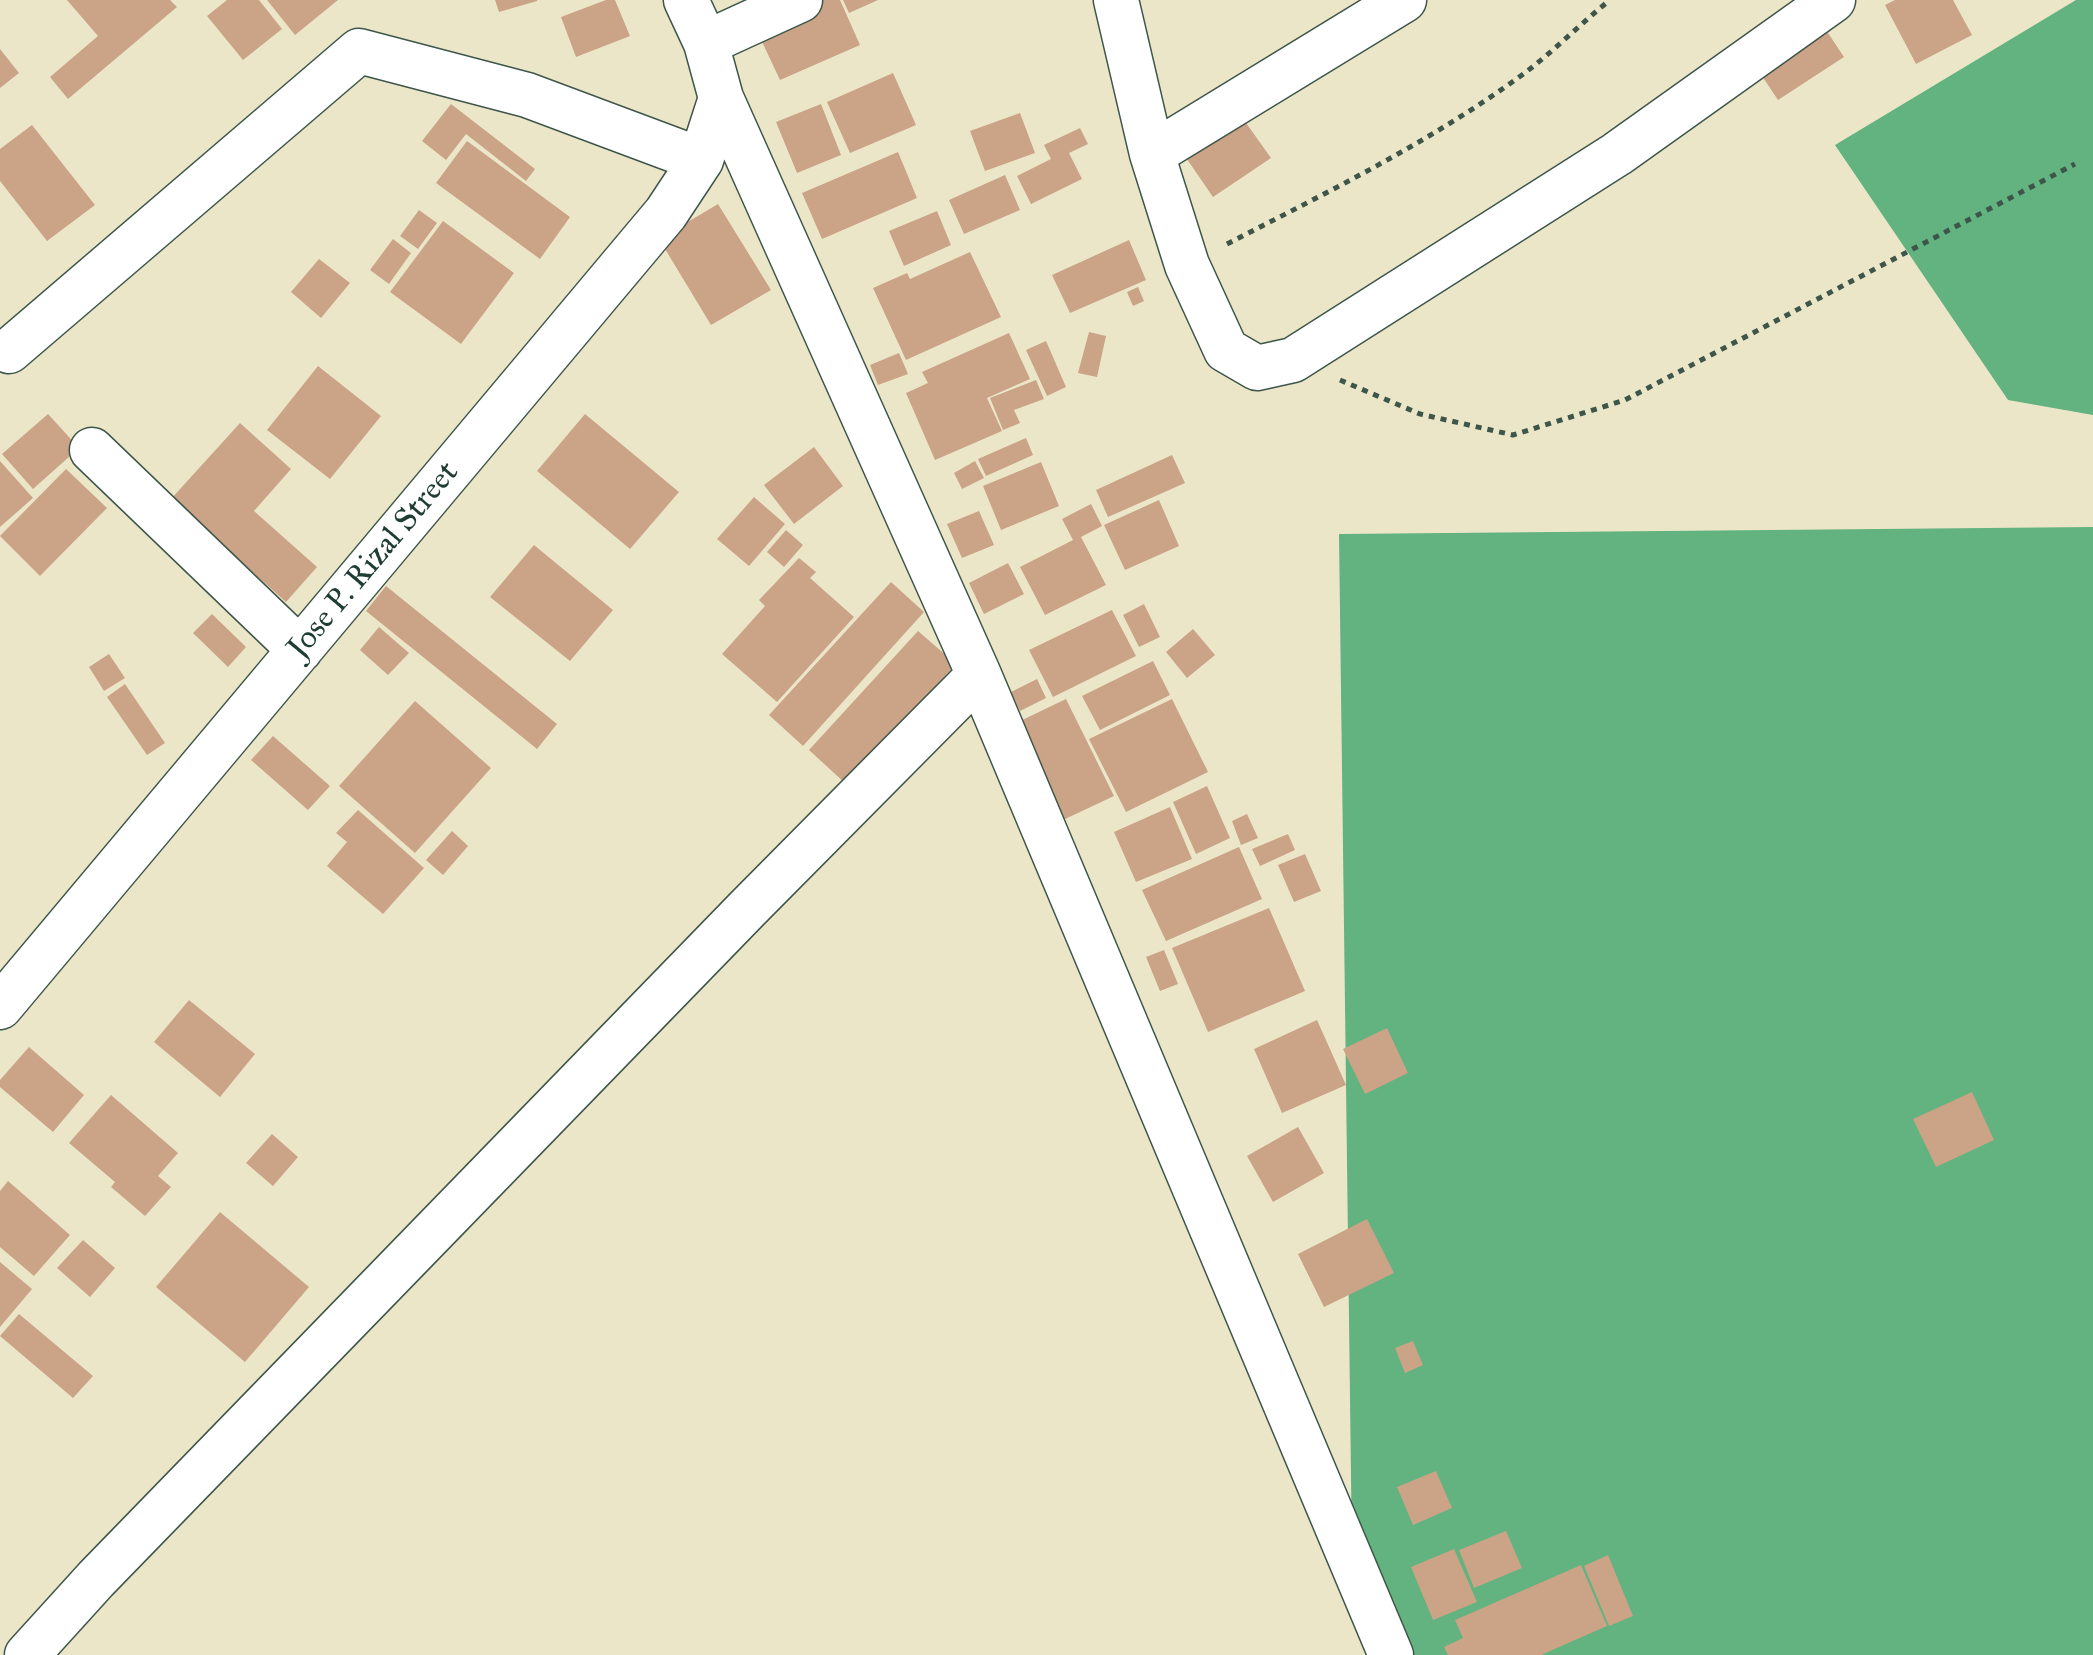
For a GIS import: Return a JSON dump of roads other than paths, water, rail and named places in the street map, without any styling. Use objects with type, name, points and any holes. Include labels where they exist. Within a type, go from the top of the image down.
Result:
[{"type":"street","points":[[686,0],[706,43],[721,98],[979,675],[1391,1655]]},
{"type":"street","points":[[706,43],[800,0]]},
{"type":"street","points":[[1116,0],[1152,154],[1187,265],[1226,350],[1257,368],[1293,360],[1617,154],[1833,0]]},
{"type":"street","points":[[1152,154],[1404,0]]},
{"type":"street","points":[[9,351],[359,51],[527,95],[701,160]]},
{"type":"street","name":"Jose P. Rizal Street","points":[[0,1007],[666,213],[701,160],[721,98]]},
{"type":"street","points":[[92,450],[300,650]]},
{"type":"street","points":[[27,1655],[96,1579],[748,908],[979,675]]}]
